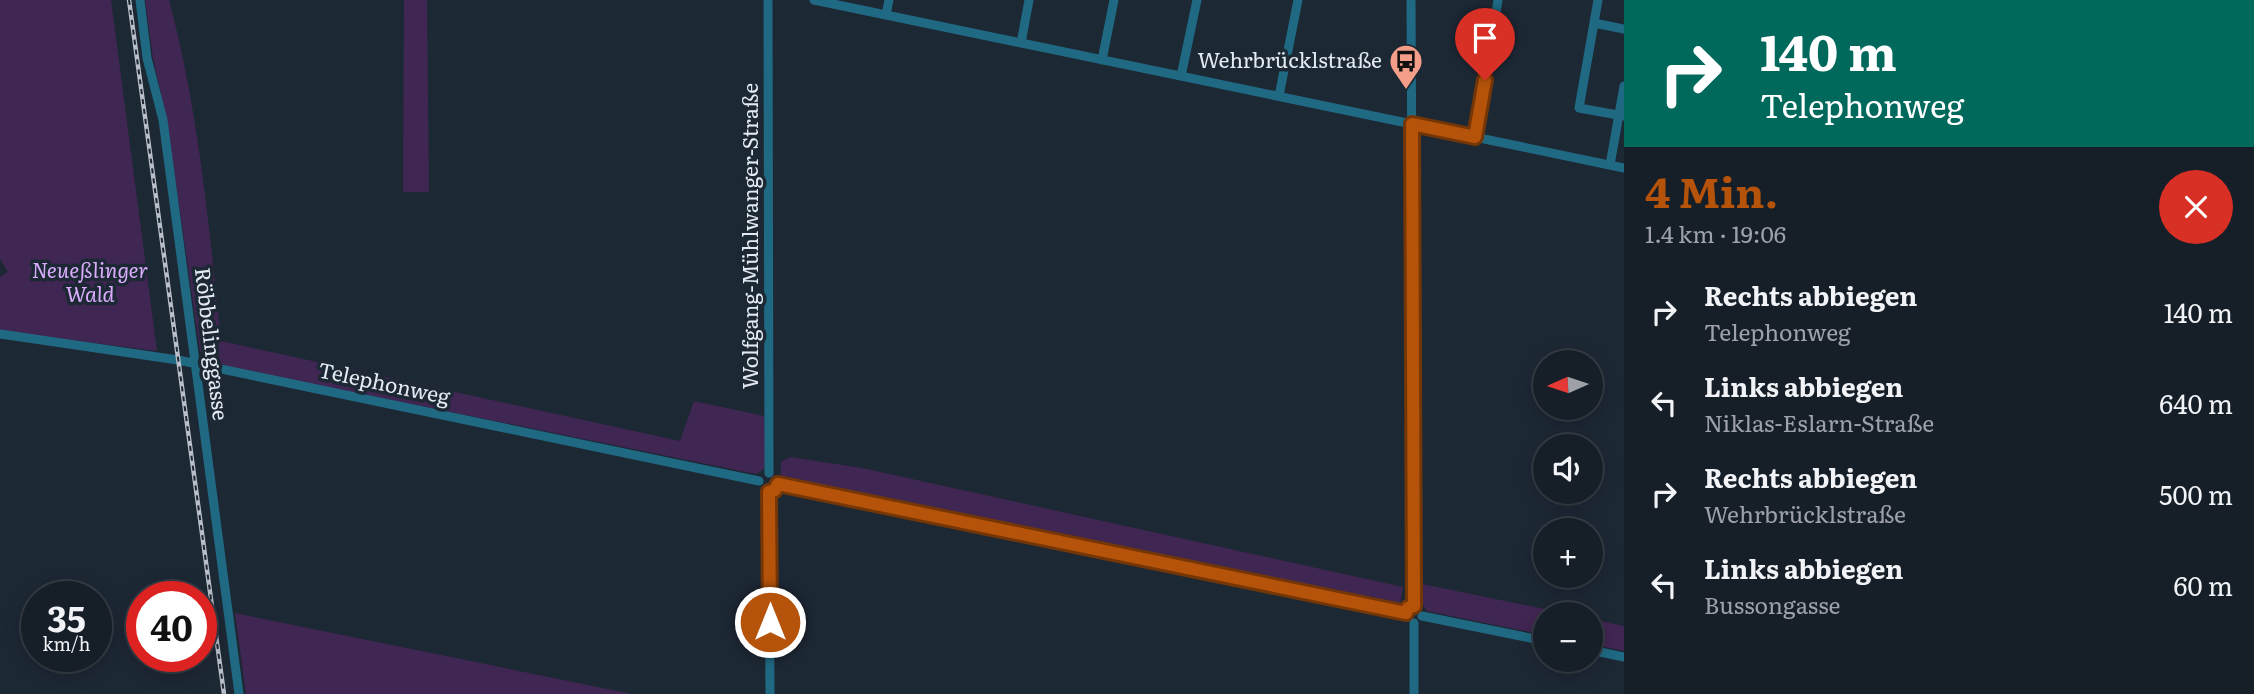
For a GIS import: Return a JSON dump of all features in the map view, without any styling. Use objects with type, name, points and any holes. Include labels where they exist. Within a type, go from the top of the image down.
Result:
[{"type":"street","name":"Röbbelinggasse","points":[[140,0],[147,58],[163,120],[239,694]]},
{"type":"street","name":"Wolfgang-Mühlwanger-Straße","points":[[768,0],[769,473]]},
{"type":"street","points":[[814,0],[1624,168]]},
{"type":"street","points":[[886,16],[889,0]]},
{"type":"street","points":[[1021,43],[1029,0]]},
{"type":"street","points":[[1102,60],[1114,0]]},
{"type":"street","points":[[1181,76],[1197,0]]},
{"type":"street","points":[[1279,96],[1298,0]]},
{"type":"street","points":[[1411,0],[1414,606]]},
{"type":"street","points":[[1475,137],[1498,0]]},
{"type":"street","points":[[1598,0],[1578,108],[1621,116]]},
{"type":"street","points":[[1594,23],[1624,29]]},
{"type":"street","points":[[1609,165],[1621,116],[1624,86]]},
{"type":"street","name":"Telephonweg","points":[[0,334],[157,356],[759,481]]},
{"type":"street","points":[[769,473],[776,476],[778,484],[775,490],[769,492],[762,490],[759,481],[764,474],[769,473]]},
{"type":"street","points":[[778,484],[1406,613]]},
{"type":"street","points":[[769,492],[770,694]]},
{"type":"street","points":[[1414,606],[1421,610],[1422,616],[1414,623],[1409,621],[1406,613],[1408,608],[1414,606]]},
{"type":"street","points":[[1422,616],[1533,639]]},
{"type":"street","points":[[1414,623],[1414,694]]},
{"type":"street","points":[[1603,653],[1624,657]]},
{"type":"green space","name":"Neueßlinger Wald","points":[[0,0],[111,0],[157,351],[0,331],[0,277],[8,272],[0,259]]},
{"type":"green space","points":[[145,0],[169,0],[179,42],[202,170],[221,341],[680,441],[694,401],[764,416],[764,469],[756,474],[210,363],[200,351],[167,121],[153,58]]},
{"type":"green space","points":[[404,0],[427,0],[429,192],[403,192]]},
{"type":"green space","points":[[790,457],[862,468],[1403,587],[1400,605],[785,482],[781,478],[781,462]]},
{"type":"green space","points":[[1417,583],[1533,607],[1533,633],[1427,611],[1418,597]]},
{"type":"green space","points":[[235,613],[632,694],[246,694]]},
{"type":"green space","points":[[1603,622],[1624,626],[1624,651],[1603,647]]},
{"type":"railway","points":[[129,0],[224,694]]},
{"type":"place","name":"Wehrbrücklstraße","points":[[1406,91]]},
{"type":"route","points":[[770,622],[769,492],[775,490],[778,484],[1406,613],[1408,608],[1414,606],[1412,124],[1475,137],[1485,80]]}]
